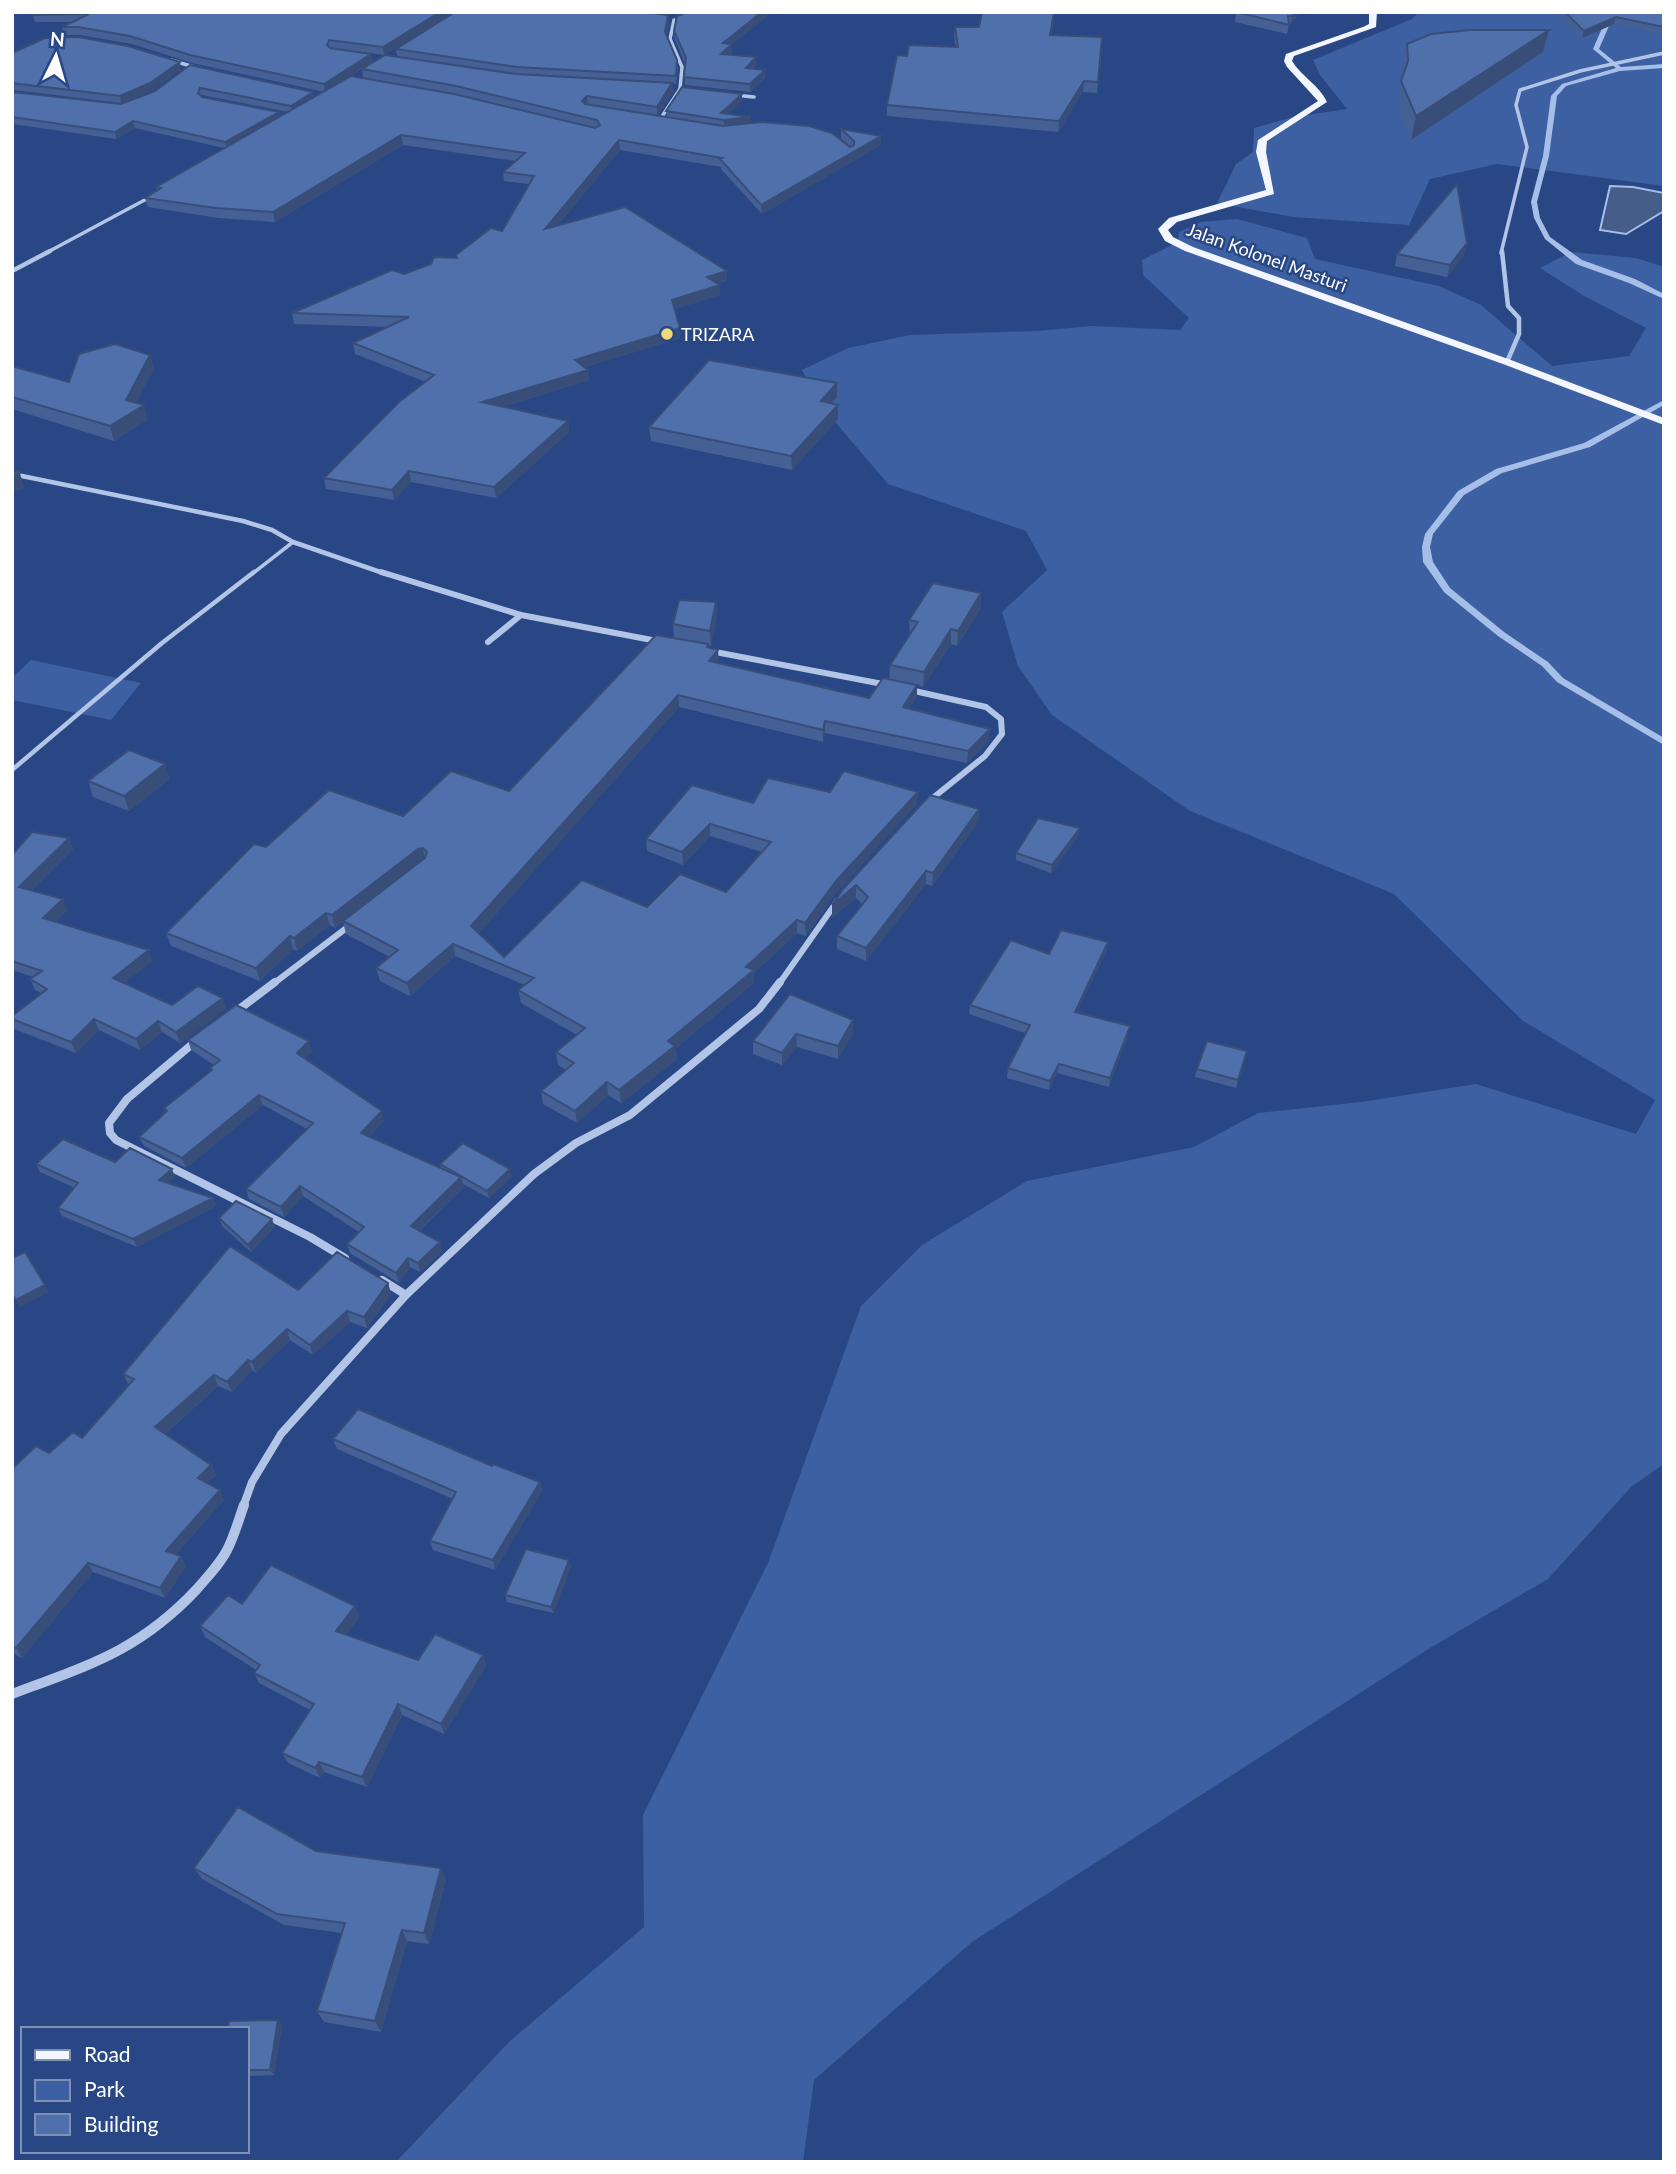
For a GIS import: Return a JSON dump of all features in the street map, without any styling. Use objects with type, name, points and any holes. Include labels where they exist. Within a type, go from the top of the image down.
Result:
[{"type":"main road","name":"Jalan Kolonel Masturi","points":[[1373,12],[1373,25],[1366,29],[1290,54],[1288,61],[1291,67],[1320,93],[1323,102],[1263,140],[1261,152],[1271,192],[1173,220],[1163,229],[1169,239],[1189,249],[1507,362],[1664,422]]},
{"type":"street","points":[[659,121],[680,89],[682,67],[670,39],[674,20],[668,17]]},
{"type":"street","points":[[1507,362],[1518,334],[1519,318],[1508,306],[1501,254],[1527,147],[1516,105],[1520,90],[1580,71],[1664,52]]},
{"type":"street","points":[[167,59],[202,69]]},
{"type":"street","points":[[186,71],[191,67]]},
{"type":"street","points":[[669,88],[693,91]]},
{"type":"street","points":[[729,95],[754,97]]},
{"type":"street","points":[[647,119],[671,122]]},
{"type":"street","points":[[12,271],[159,192]]},
{"type":"street","points":[[12,474],[243,521],[272,530],[293,542],[422,586],[521,615],[672,644]]},
{"type":"street","points":[[488,642],[521,615]]},
{"type":"street","points":[[700,649],[892,686]]},
{"type":"street","points":[[905,689],[986,707],[1001,719],[1002,734],[985,756],[921,808]]},
{"type":"street","points":[[12,1694],[102,1661],[131,1645],[172,1616],[212,1572],[229,1547],[253,1482],[281,1434],[407,1295],[534,1174],[570,1147],[630,1115],[759,1009],[805,950],[840,897]]},
{"type":"street","points":[[223,1021],[361,916]]},
{"type":"street","points":[[202,1036],[127,1098],[109,1123],[110,1133],[116,1140],[310,1237],[353,1263]]},
{"type":"street","points":[[374,1276],[407,1295]]},
{"type":"lane","points":[[12,485],[24,477]]},
{"type":"lane","points":[[12,769],[162,643],[293,542]]},
{"type":"green space","points":[[1419,12],[1664,12],[1664,186],[1497,164],[1430,179],[1409,225],[1293,217],[1217,203],[1236,164],[1253,152],[1254,128],[1293,117],[1347,109],[1320,75],[1313,60],[1412,19]]},
{"type":"green space","points":[[1237,219],[1307,238],[1315,259],[1439,286],[1481,305],[1552,366],[1629,356],[1646,328],[1584,296],[1540,268],[1571,252],[1636,258],[1664,267],[1664,1464],[1631,1487],[1548,1579],[1430,1648],[972,1942],[814,2080],[803,2162],[396,2162],[510,2041],[644,1927],[643,1815],[768,1563],[861,1306],[922,1245],[1027,1181],[1194,1147],[1258,1113],[1361,1102],[1476,1084],[1636,1134],[1655,1100],[1523,1021],[1394,894],[1190,811],[1052,715],[1018,666],[1002,612],[1047,570],[1026,531],[888,484],[824,409],[802,370],[848,348],[910,335],[1037,331],[1092,326],[1180,330],[1189,318],[1143,275],[1142,260],[1178,242],[1179,232],[1200,222]]},
{"type":"green space","points":[[31,660],[141,683],[111,720],[12,700],[12,678]]},
{"type":"shaded area","points":[[1610,186],[1664,193],[1664,211],[1626,234],[1600,230]]},
{"type":"building","points":[[32,12],[440,12],[383,47],[329,40],[327,45],[330,48],[371,54],[324,84],[190,55],[130,36],[62,27],[89,14],[32,15]]},
{"type":"building","points":[[455,12],[644,12],[668,15],[665,32],[677,60],[676,76],[517,67],[396,49]]},
{"type":"building","points":[[688,12],[762,12],[723,43],[732,44],[721,54],[756,57],[746,68],[765,70],[750,84],[684,77],[686,58],[674,31],[677,16]]},
{"type":"building","points":[[982,12],[1054,12],[1050,35],[1102,37],[1098,82],[1084,81],[1059,121],[887,105],[897,55],[907,56],[909,45],[958,47],[955,27],[979,27]]},
{"type":"building","points":[[1236,12],[1295,12],[1288,16],[1289,25]]},
{"type":"building","points":[[1565,12],[1664,12],[1664,27],[1616,17],[1584,31]]},
{"type":"building","points":[[1470,30],[1549,30],[1416,116],[1401,81],[1408,61],[1407,44],[1431,34]]},
{"type":"building","points":[[78,37],[128,46],[180,62],[150,83],[120,96],[12,83],[12,53],[45,38]]},
{"type":"building","points":[[385,55],[516,74],[672,83],[657,107],[587,96],[582,101],[585,104],[723,126],[761,122],[809,126],[832,133],[850,147],[854,145],[854,141],[841,129],[881,136],[761,205],[720,159],[722,158],[619,140],[545,229],[625,207],[727,271],[707,277],[720,285],[672,300],[680,328],[575,360],[588,370],[482,402],[568,421],[494,487],[409,471],[392,490],[324,478],[399,402],[434,375],[353,343],[409,317],[292,313],[392,270],[404,274],[431,264],[434,257],[457,258],[456,255],[491,228],[502,231],[534,176],[503,172],[525,153],[401,135],[273,212],[216,208],[145,198],[161,188],[156,187],[351,76],[454,94],[595,128],[600,125],[597,120],[456,86],[362,69]]},
{"type":"building","points":[[190,65],[313,92],[291,106],[200,88],[198,93],[202,97],[279,112],[225,142],[133,121],[115,132],[12,117],[12,92],[121,104],[155,91]]},
{"type":"building","points":[[682,87],[742,94],[721,113],[751,117],[724,120],[666,111]]},
{"type":"building","points":[[1457,184],[1467,243],[1450,265],[1397,254]]},
{"type":"building","points":[[115,344],[150,355],[126,400],[144,405],[110,426],[12,397],[12,366],[69,382],[79,354]]},
{"type":"building","points":[[709,360],[837,383],[821,401],[838,405],[791,456],[649,427]]},
{"type":"building","points":[[933,583],[981,593],[958,631],[951,629],[924,672],[890,665],[918,622],[909,620]]},
{"type":"building","points":[[679,600],[716,602],[710,631],[673,624]]},
{"type":"building","points":[[656,635],[708,644],[707,647],[718,650],[709,661],[869,698],[883,678],[917,685],[903,707],[990,729],[968,751],[825,721],[823,730],[678,695],[471,926],[504,957],[582,880],[647,907],[680,874],[726,892],[771,842],[710,824],[682,852],[646,839],[692,785],[753,803],[768,778],[830,792],[844,771],[918,792],[836,881],[805,923],[797,920],[746,967],[754,970],[668,1041],[675,1046],[619,1090],[607,1082],[575,1111],[541,1091],[574,1063],[556,1052],[585,1028],[518,990],[534,978],[453,944],[407,983],[376,968],[398,950],[343,921],[425,858],[427,852],[423,848],[418,849],[332,915],[326,913],[294,938],[290,936],[256,968],[166,933],[254,844],[266,847],[329,790],[403,816],[451,771],[509,791]]},
{"type":"building","points":[[129,750],[165,764],[124,796],[88,781]]},
{"type":"building","points":[[930,795],[979,809],[933,873],[926,871],[866,948],[837,936],[868,897],[856,885],[832,905],[844,888]]},
{"type":"building","points":[[1038,818],[1080,828],[1052,865],[1016,853]]},
{"type":"building","points":[[32,832],[69,838],[19,887],[63,899],[43,918],[149,950],[113,978],[172,1005],[198,986],[223,998],[176,1032],[158,1021],[136,1039],[94,1019],[71,1042],[12,1019],[12,1016],[47,989],[30,979],[42,971],[12,961],[12,855]]},
{"type":"building","points":[[1061,930],[1108,942],[1075,1012],[1130,1026],[1110,1078],[1059,1064],[1050,1081],[1008,1068],[1030,1025],[970,1005],[1011,940],[1049,954]]},
{"type":"building","points":[[790,994],[853,1020],[838,1046],[796,1034],[782,1053],[753,1041]]},
{"type":"building","points":[[236,1005],[309,1041],[297,1053],[382,1111],[361,1133],[461,1177],[411,1226],[440,1242],[418,1263],[408,1258],[396,1273],[347,1244],[364,1227],[300,1186],[281,1207],[246,1189],[313,1123],[259,1095],[182,1158],[139,1137],[167,1111],[164,1108],[212,1070],[210,1068],[220,1060],[188,1040]]},
{"type":"building","points":[[1207,1041],[1247,1051],[1238,1080],[1197,1069]]},
{"type":"building","points":[[63,1139],[115,1162],[130,1148],[172,1169],[159,1180],[213,1198],[133,1239],[58,1208],[78,1183],[36,1164]]},
{"type":"building","points":[[463,1143],[510,1169],[487,1191],[440,1164]]},
{"type":"building","points":[[236,1201],[272,1219],[248,1245],[219,1218]]},
{"type":"building","points":[[230,1246],[298,1290],[337,1252],[388,1283],[364,1317],[347,1311],[310,1345],[287,1329],[252,1362],[248,1360],[227,1382],[214,1375],[155,1427],[211,1465],[198,1478],[220,1490],[166,1551],[181,1556],[160,1588],[88,1563],[16,1648],[12,1647],[12,1469],[36,1446],[49,1453],[73,1432],[82,1438],[134,1379],[123,1374]]},
{"type":"building","points":[[25,1252],[45,1285],[16,1300],[12,1294],[12,1258]]},
{"type":"building","points":[[358,1409],[492,1466],[493,1464],[540,1482],[493,1560],[430,1541],[456,1492],[333,1439]]},
{"type":"building","points":[[526,1549],[569,1560],[551,1607],[505,1595]]},
{"type":"building","points":[[271,1565],[355,1606],[336,1631],[418,1660],[435,1634],[483,1655],[441,1724],[398,1704],[362,1777],[319,1762],[315,1768],[282,1753],[314,1704],[254,1673],[260,1665],[200,1626],[228,1595],[242,1604]]},
{"type":"building","points":[[238,1807],[316,1851],[441,1868],[424,1933],[402,1930],[375,2021],[317,2011],[345,1923],[277,1914],[194,1868]]},
{"type":"building","points":[[278,2020],[270,2070],[248,2070],[248,2027],[228,2027],[229,2021]]},
{"type":"waterway","points":[[1608,12],[1609,19],[1596,49],[1620,69]]},
{"type":"waterway","points":[[1620,69],[1664,66]]},
{"type":"waterway","points":[[1620,69],[1564,85],[1554,96],[1546,156],[1534,202],[1537,218],[1547,238],[1579,262],[1632,281],[1664,297]]},
{"type":"waterway","points":[[1664,402],[1587,445],[1499,471],[1461,493],[1429,534],[1426,547],[1428,562],[1447,590],[1501,634],[1545,664],[1560,680],[1664,742]]},
{"type":"place","name":"TRIZARA","points":[[667,334]]}]
